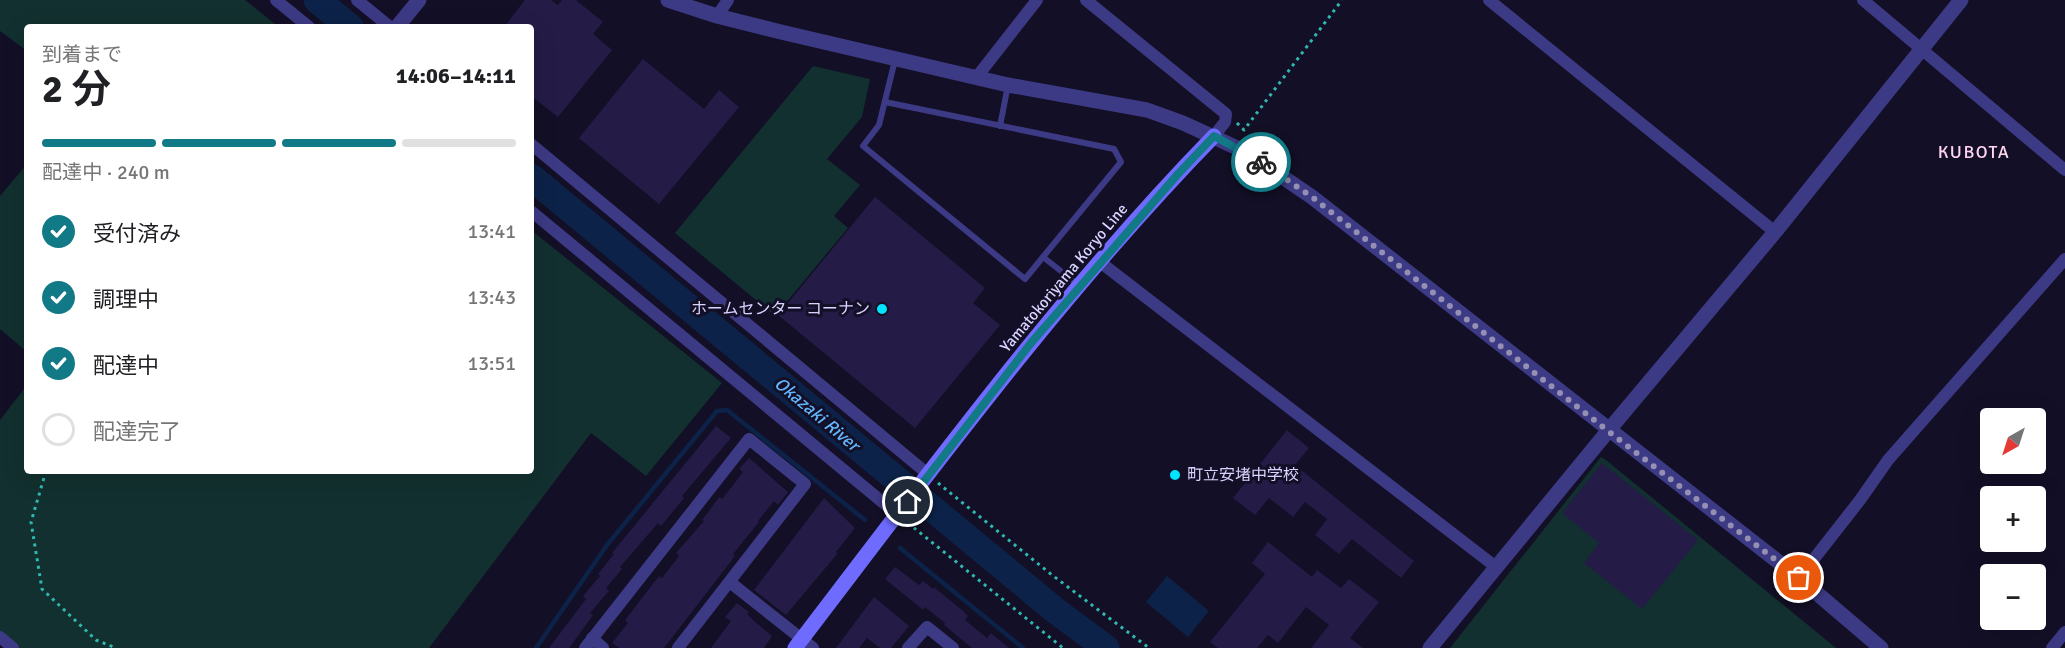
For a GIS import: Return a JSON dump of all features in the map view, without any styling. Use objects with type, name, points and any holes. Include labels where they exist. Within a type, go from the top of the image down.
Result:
[{"type":"main road","name":"Yamatokoriyama Koryo Line","points":[[803,645],[898,515],[1031,343],[1100,262],[1214,136]]},
{"type":"street","points":[[276,0],[305,24]]},
{"type":"street","points":[[357,0],[386,24]]},
{"type":"street","points":[[399,24],[419,0]]},
{"type":"street","points":[[668,0],[717,15],[1008,86],[1147,110],[1214,136],[1246,152],[1312,197],[1608,431],[1799,578],[1881,648]]},
{"type":"street","points":[[717,15],[728,0]]},
{"type":"street","points":[[976,78],[1037,0]]},
{"type":"street","points":[[1086,0],[1226,114],[1225,122],[1214,136]]},
{"type":"street","points":[[1489,0],[1775,232]]},
{"type":"street","points":[[1863,0],[2065,170]]},
{"type":"street","points":[[1430,648],[1775,232],[1961,0]]},
{"type":"street","points":[[534,146],[929,475]]},
{"type":"street","points":[[534,213],[898,515]]},
{"type":"street","points":[[1799,578],[1888,460],[2065,259]]},
{"type":"street","points":[[1100,262],[1496,567]]},
{"type":"street","points":[[603,648],[588,643],[749,439],[805,484],[678,648]]},
{"type":"street","points":[[731,582],[803,645]]},
{"type":"street","points":[[908,648],[927,627],[953,648]]},
{"type":"street","points":[[2052,648],[2065,632]]},
{"type":"street","points":[[0,637],[13,648]]},
{"type":"lane","points":[[885,102],[1114,149],[1121,162],[1025,279],[863,146],[879,125],[895,59]]},
{"type":"lane","points":[[1000,126],[1008,86]]},
{"type":"lane","points":[[1043,257],[1080,286]]},
{"type":"path","points":[[1226,114],[1245,130],[1342,0]]},
{"type":"path","points":[[45,474],[31,522],[42,590],[96,640],[116,648]]},
{"type":"path","points":[[929,475],[1052,575],[1149,648]]},
{"type":"path","points":[[898,515],[1063,648]]},
{"type":"green space","points":[[0,0],[245,0],[275,24],[24,24],[24,49],[0,31]]},
{"type":"green space","points":[[813,66],[870,79],[862,117],[827,159],[860,185],[834,216],[848,228],[775,316],[675,233]]},
{"type":"green space","points":[[24,168],[24,349],[0,329],[0,196]]},
{"type":"green space","points":[[534,232],[722,383],[646,476],[591,433],[429,648],[16,648],[0,633],[0,420],[24,389],[24,474],[534,474]]},
{"type":"green space","points":[[1601,457],[1606,460],[1836,648],[1450,648]]},
{"type":"water","points":[[1167,576],[1209,611],[1188,637],[1146,602]]},
{"type":"building","points":[[525,0],[551,0],[558,5],[562,0],[576,0],[603,22],[593,34],[612,50],[558,117],[534,98],[534,24],[506,24]]},
{"type":"building","points":[[643,59],[704,109],[719,90],[739,107],[659,204],[579,138]]},
{"type":"building","name":"ホームセンター コーナン","points":[[875,197],[985,288],[973,303],[1000,325],[915,428],[778,315]]},
{"type":"building","points":[[716,426],[731,438],[682,496],[684,498],[661,526],[658,523],[620,567],[622,569],[606,588],[609,591],[590,613],[593,615],[569,648],[549,648],[586,599],[583,596],[600,576],[598,574],[614,554],[612,553]]},
{"type":"building","points":[[1287,430],[1309,448],[1295,465],[1414,561],[1401,578],[1352,539],[1339,554],[1315,535],[1327,519],[1305,502],[1293,517],[1269,498],[1255,515],[1233,498]]},
{"type":"building","points":[[749,458],[788,492],[778,505],[774,501],[758,521],[733,554],[735,556],[664,648],[619,648],[612,643],[628,623],[625,620],[659,576],[662,578],[679,556],[676,553],[704,521],[702,520],[719,497],[722,499],[741,475],[743,472],[739,469]]},
{"type":"building","points":[[1602,463],[1698,540],[1642,609],[1584,563],[1599,543],[1562,513]]},
{"type":"building","points":[[824,498],[855,528],[836,552],[838,553],[786,615],[754,590]]},
{"type":"building","points":[[1268,542],[1312,577],[1317,570],[1341,588],[1349,579],[1379,602],[1350,638],[1363,648],[1311,648],[1329,625],[1306,607],[1278,643],[1268,635],[1257,648],[1218,648],[1210,642],[1265,574],[1252,563]]},
{"type":"building","points":[[895,567],[919,585],[923,581],[933,589],[935,588],[962,610],[968,616],[965,620],[987,638],[991,633],[1009,648],[972,648],[925,607],[923,610],[885,579]]},
{"type":"building","points":[[874,597],[909,626],[891,648],[880,648],[867,638],[859,648],[836,648]]},
{"type":"building","points":[[737,603],[772,636],[764,648],[711,648],[731,621],[725,617]]},
{"type":"waterway","name":"Okazaki River","points":[[317,0],[346,24]]},
{"type":"waterway","name":"Okazaki River","points":[[534,179],[1056,611],[1106,648]]},
{"type":"waterway","points":[[536,648],[607,545],[717,411],[727,410],[865,520]]},
{"type":"waterway","points":[[900,548],[1023,648]]},
{"type":"way so far","points":[[1261,162],[1312,197],[1608,431],[1799,578]]},
{"type":"place","name":"ホームセンター コーナン","points":[[882,309]]},
{"type":"place","name":"町立安堵中学校","points":[[1175,475]]},
{"type":"district","name":"KUBOTA","points":[[1974,152]]},
{"type":"route","points":[[908,502],[1031,343],[1100,262],[1214,136],[1261,162]]}]
